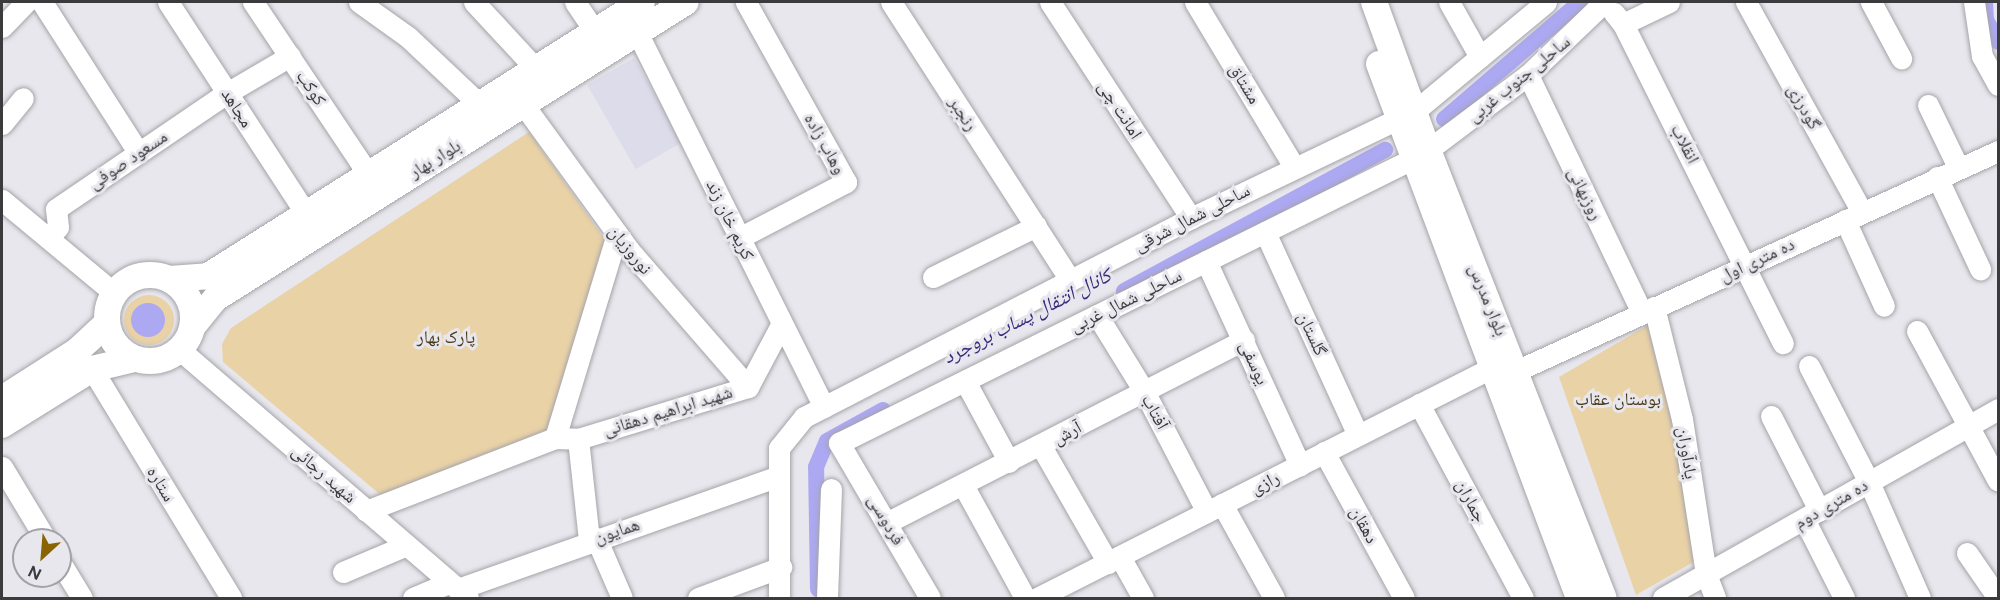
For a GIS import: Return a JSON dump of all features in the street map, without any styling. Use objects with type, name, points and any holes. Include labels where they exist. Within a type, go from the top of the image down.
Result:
[{"type":"main road","name":"بلوار بهار","points":[[193,326],[216,298],[441,142],[480,104],[642,2]]},
{"type":"main road","name":"بلوار بهار","points":[[169,279],[208,276],[369,175],[523,104],[686,2]]},
{"type":"main road","name":"بلوار مدرس","points":[[1356,2],[1408,114]]},
{"type":"main road","name":"بلوار مدرس","points":[[1374,2],[1420,155],[1504,369],[1604,598]]},
{"type":"main road","points":[[2,399],[77,351],[107,323],[114,293],[128,281],[145,275],[169,279],[189,299],[193,326],[180,350],[158,361],[134,358],[92,369],[2,424]]},
{"type":"main road","points":[[107,323],[116,344],[134,358]]},
{"type":"main road","name":"بلوار مدرس","points":[[1504,369],[1579,598]]},
{"type":"street","points":[[2,27],[26,2]]},
{"type":"street","points":[[42,2],[138,152]]},
{"type":"street","name":"مجاهد","points":[[168,2],[306,214]]},
{"type":"street","name":"کوکب","points":[[253,2],[369,175]]},
{"type":"street","points":[[361,2],[408,37],[480,104]]},
{"type":"street","points":[[474,2],[536,69]]},
{"type":"street","points":[[575,2],[595,32]]},
{"type":"street","name":"وهاب زاده","points":[[740,238],[846,182],[746,2]]},
{"type":"street","name":"رنجبر","points":[[891,2],[1070,280]]},
{"type":"street","name":"امانت چی","points":[[1050,2],[1191,218]]},
{"type":"street","name":"مشتاق","points":[[1195,2],[1294,167]]},
{"type":"street","points":[[1449,2],[1480,57]]},
{"type":"street","name":"ساحلی شمال شرقی","points":[[779,598],[781,567],[779,448],[804,417],[1191,218],[1408,114],[1546,2]]},
{"type":"street","name":"انقلاب","points":[[1604,2],[1623,24],[1746,265],[1783,343]]},
{"type":"street","name":"ساحلی جنوب غربی","points":[[1420,155],[1528,75],[1604,2]]},
{"type":"street","points":[[1623,24],[1669,2]]},
{"type":"street","name":"گودرزی","points":[[1746,2],[1853,216],[1884,306]]},
{"type":"street","points":[[1871,2],[1901,58]]},
{"type":"street","points":[[1974,2],[1982,56],[1998,85]]},
{"type":"street","name":"کریم خان زند","points":[[637,33],[824,407]]},
{"type":"street","name":"مسعود صوفی","points":[[49,238],[58,227],[56,208],[227,93],[290,56]]},
{"type":"street","name":"روزبهانی","points":[[1528,75],[1648,310]]},
{"type":"street","points":[[2,124],[23,98]]},
{"type":"street","name":"نوروزیان","points":[[523,104],[617,234],[748,387]]},
{"type":"street","points":[[1928,105],[1958,167]]},
{"type":"street","name":"ده متری اول","points":[[1504,369],[1648,310],[1958,167],[1998,151]]},
{"type":"street","name":"ساحلی شمال غربی","points":[[839,443],[1420,155]]},
{"type":"street","points":[[1936,177],[1980,269]]},
{"type":"street","points":[[2,200],[114,293]]},
{"type":"street","points":[[933,277],[1035,226]]},
{"type":"street","name":"گلستان","points":[[1265,232],[1358,435]]},
{"type":"street","points":[[555,438],[617,234]]},
{"type":"street","name":"یوسفی","points":[[1206,261],[1300,465]]},
{"type":"street","name":"یادآوران","points":[[1648,310],[1682,419],[1706,574],[1715,598]]},
{"type":"street","name":"آفتاب","points":[[1098,315],[1215,508],[1274,598]]},
{"type":"street","name":"شهید ابراهیم دهقانی","points":[[366,511],[555,438],[578,439],[748,387],[782,325]]},
{"type":"street","points":[[1917,331],[1970,425],[1998,481]]},
{"type":"street","name":"آرش","points":[[888,522],[1041,446],[1244,340]]},
{"type":"street","name":"شهید رجائی","points":[[180,350],[458,590]]},
{"type":"street","points":[[1809,366],[1869,482],[1920,598]]},
{"type":"street","name":"ستاره","points":[[92,369],[231,598]]},
{"type":"street","name":"رازی","points":[[1038,598],[1419,404],[1504,369]]},
{"type":"street","points":[[965,381],[1009,462]]},
{"type":"street","name":"جماران","points":[[1419,404],[1523,598]]},
{"type":"street","name":"ده متری دوم","points":[[1663,598],[1998,409]]},
{"type":"street","points":[[1771,416],[1844,598]]},
{"type":"street","points":[[578,439],[593,539],[622,598]]},
{"type":"street","name":"فردوسی","points":[[839,443],[888,522],[930,598]]},
{"type":"street","points":[[1041,446],[1114,560],[1143,598]]},
{"type":"street","name":"دهقان","points":[[1324,452],[1404,598]]},
{"type":"street","points":[[2,467],[39,528]]},
{"type":"street","name":"همایون","points":[[413,598],[458,590],[593,539],[778,476]]},
{"type":"street","points":[[963,485],[1025,598]]},
{"type":"street","points":[[826,598],[831,489]]},
{"type":"street","points":[[343,572],[407,545]]},
{"type":"street","points":[[1967,553],[1998,598]]},
{"type":"street","points":[[698,598],[781,567]]},
{"type":"street","points":[[72,582],[82,598]]},
{"type":"shaded area","points":[[634,58],[682,142],[636,169],[587,85]]},
{"type":"shaded area","points":[[148,303],[160,308],[165,320],[160,332],[148,337],[136,332],[131,320],[136,308]]},
{"type":"green space","name":"پارک بهار","points":[[529,132],[606,241],[547,430],[383,497],[223,362],[222,344],[231,328]]},
{"type":"green space","points":[[149,295],[158,297],[169,306],[174,320],[172,329],[163,340],[149,345],[140,343],[129,334],[124,320],[126,311],[135,300]]},
{"type":"green space","name":"بوستان عقاب","points":[[1648,325],[1672,419],[1695,561],[1636,595],[1559,377]]},
{"type":"waterway","name":"کانال انتقال پساب بروجرد","points":[[1444,119],[1580,2]]},
{"type":"waterway","points":[[1985,2],[1986,20],[1998,42]]},
{"type":"waterway","name":"کانال انتقال پساب بروجرد","points":[[1124,291],[1385,150]]},
{"type":"waterway","name":"کانال انتقال پساب بروجرد","points":[[818,589],[816,467],[827,441],[883,410]]}]
